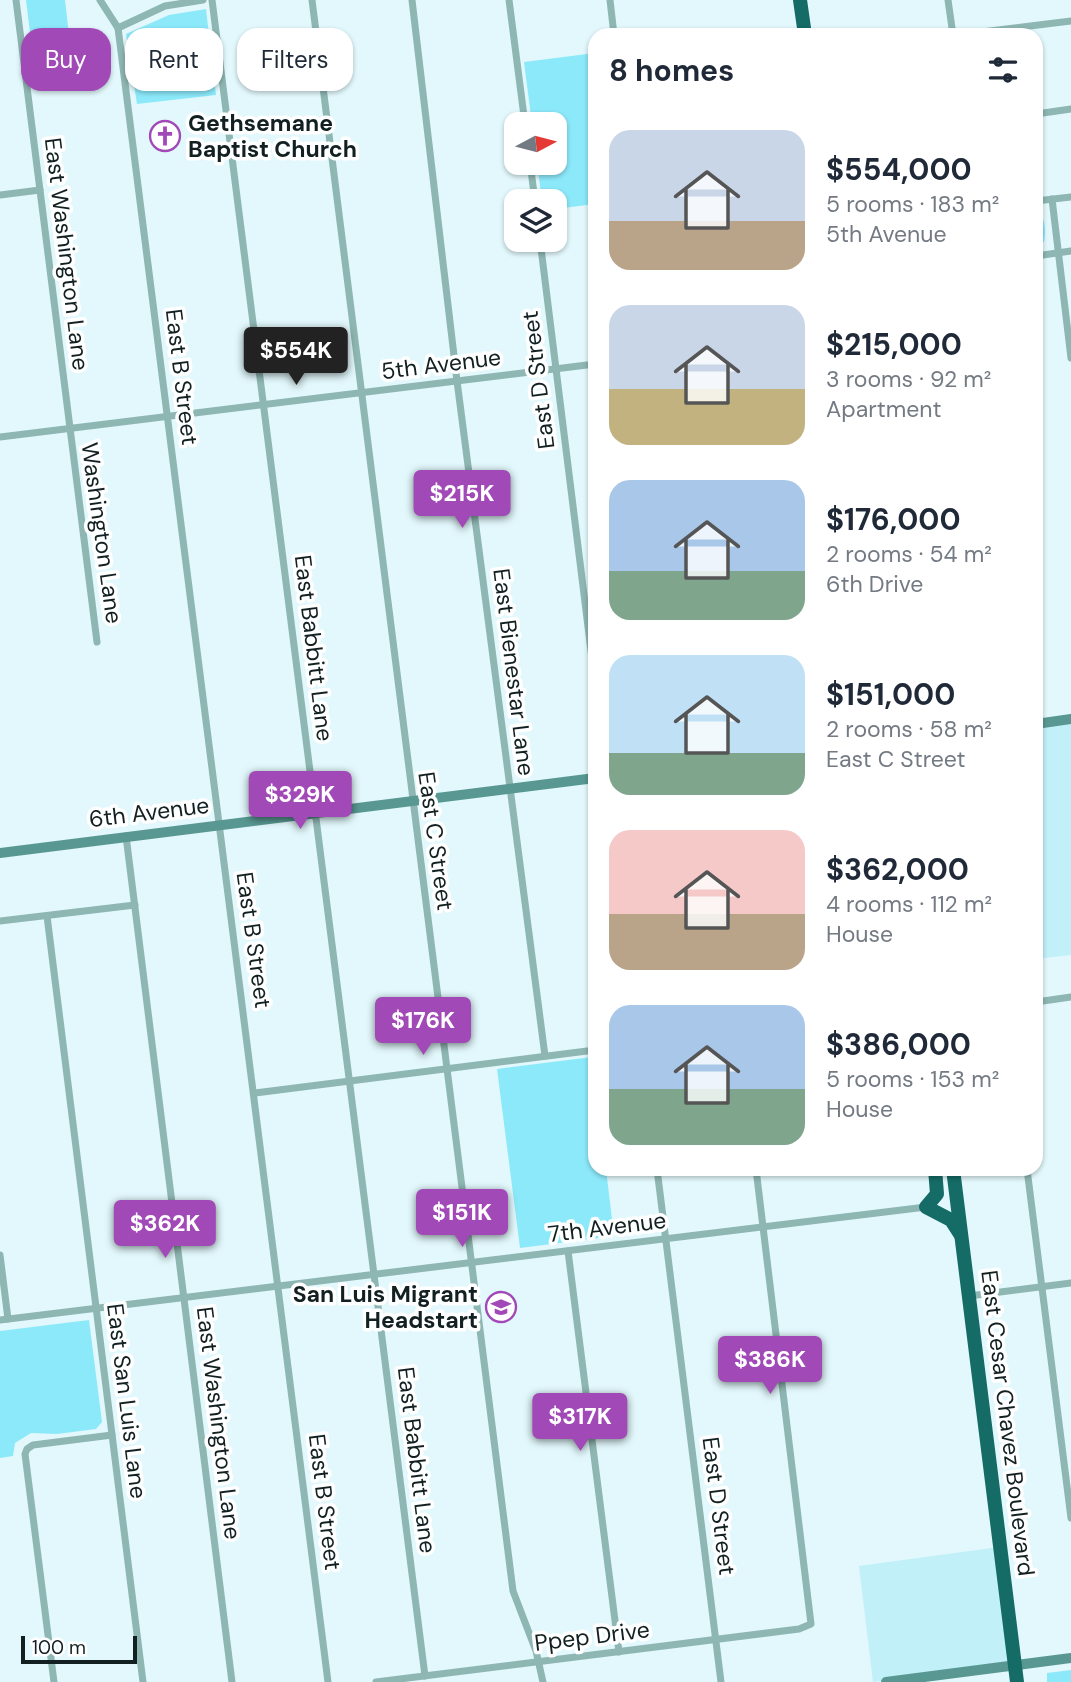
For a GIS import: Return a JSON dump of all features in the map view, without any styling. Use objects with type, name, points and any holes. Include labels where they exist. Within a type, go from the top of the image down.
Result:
[{"type":"highway","points":[[800,0],[804,28]]},
{"type":"highway","points":[[936,1176],[937,1194],[926,1207],[951,1220],[962,1238]]},
{"type":"highway","name":"East Cesar Chavez Boulevard","points":[[954,1176],[1017,1682]]},
{"type":"street","name":"East Washington Lane","points":[[16,0],[69,429]]},
{"type":"street","name":"East B Street","points":[[100,0],[118,27],[328,1682]]},
{"type":"street","points":[[118,27],[165,6],[203,0]]},
{"type":"street","name":"East Babbitt Lane","points":[[212,0],[425,1676]]},
{"type":"street","name":"East C Street","points":[[312,0],[411,801],[513,1591],[539,1662],[543,1682]]},
{"type":"street","name":"East Bienestar Lane","points":[[412,0],[457,381],[545,1056]]},
{"type":"street","points":[[509,0],[523,112]]},
{"type":"street","points":[[610,0],[613,28]]},
{"type":"street","points":[[948,0],[952,28]]},
{"type":"street","points":[[1014,28],[1071,21]]},
{"type":"street","points":[[1043,113],[1071,109]]},
{"type":"street","points":[[0,195],[40,190]]},
{"type":"street","points":[[1043,200],[1071,197]]},
{"type":"street","points":[[1052,199],[1068,306],[1071,358]]},
{"type":"street","points":[[1043,255],[1071,251]]},
{"type":"street","name":"East D Street","points":[[541,252],[588,627]]},
{"type":"street","name":"5th Avenue","points":[[0,437],[588,366]]},
{"type":"street","name":"Washington Lane","points":[[69,429],[97,642]]},
{"type":"street","points":[[1043,723],[1071,719]]},
{"type":"street","name":"6th Avenue","points":[[0,853],[588,779]]},
{"type":"street","name":"East Washington Lane","points":[[126,836],[232,1682]]},
{"type":"street","points":[[0,921],[135,905]]},
{"type":"street","name":"East San Luis Lane","points":[[47,916],[143,1682]]},
{"type":"street","points":[[1043,1001],[1071,997]]},
{"type":"street","points":[[255,1093],[588,1051]]},
{"type":"street","name":"East D Street","points":[[658,1176],[721,1682]]},
{"type":"street","points":[[757,1176],[763,1227]]},
{"type":"street","points":[[1028,1176],[1071,1518]]},
{"type":"street","name":"7th Avenue","points":[[4,1320],[926,1207]]},
{"type":"street","name":"Ppep Drive","points":[[376,1682],[799,1629],[811,1624],[763,1227]]},
{"type":"street","points":[[568,1251],[619,1652]]},
{"type":"street","points":[[0,1255],[4,1320]]},
{"type":"street","points":[[969,1296],[1071,1283]]},
{"type":"street","points":[[54,1682],[27,1448],[112,1435]]},
{"type":"street","points":[[886,1682],[1071,1658]]},
{"type":"shaded area","points":[[26,0],[65,0],[68,28],[29,28]]},
{"type":"shaded area","points":[[206,9],[208,28],[140,28],[169,15]]},
{"type":"shaded area","points":[[588,54],[588,205],[567,208],[567,189],[540,189],[539,175],[567,175],[567,112],[530,112],[524,62]]},
{"type":"shaded area","points":[[135,91],[216,91],[216,95],[137,104]]},
{"type":"shaded area","points":[[1071,719],[1071,955],[1043,958],[1043,723]]},
{"type":"shaded area","points":[[588,1058],[588,1176],[607,1176],[614,1236],[520,1248],[497,1069]]},
{"type":"shaded area","points":[[89,1320],[102,1422],[96,1429],[57,1434],[31,1433],[15,1443],[13,1456],[0,1458],[0,1331]]},
{"type":"shaded area","points":[[999,1547],[1015,1665],[873,1682],[859,1566]]},
{"type":"shaded area","points":[[1071,1670],[1071,1682],[1047,1682],[1047,1673]]},
{"type":"place","name":"Gethsemane Baptist Church","points":[[165,136]]},
{"type":"place","name":"San Luis Migrant Headstart","points":[[501,1307]]}]
